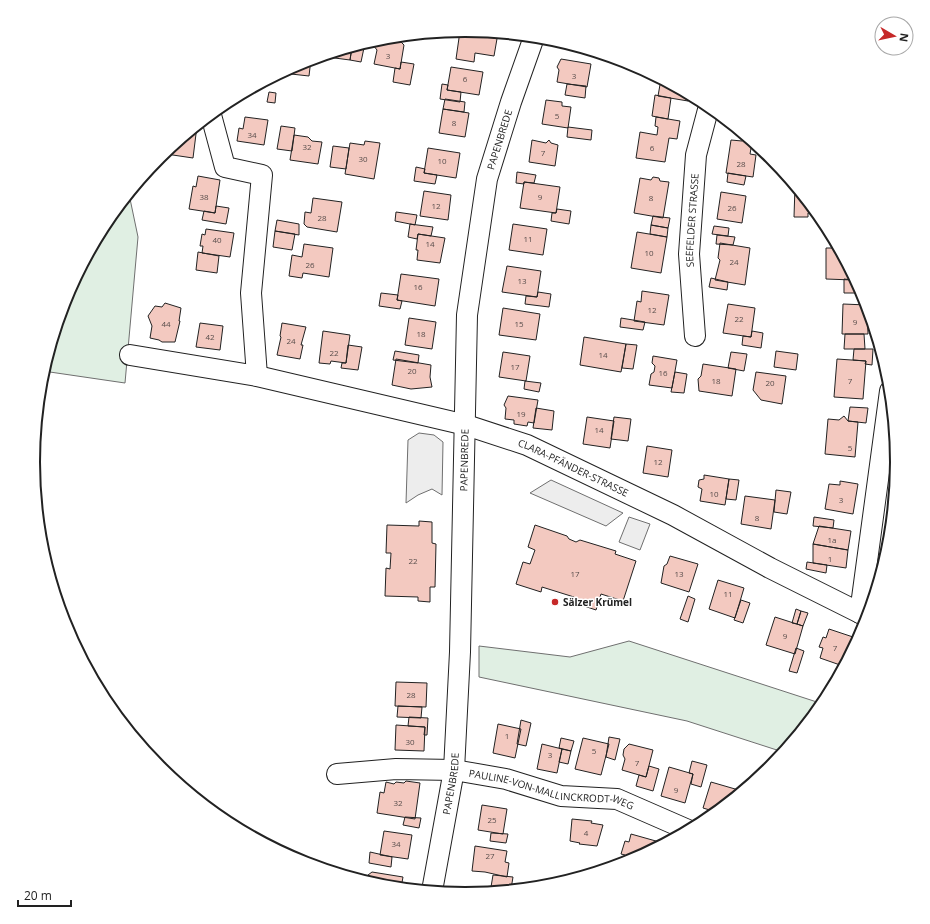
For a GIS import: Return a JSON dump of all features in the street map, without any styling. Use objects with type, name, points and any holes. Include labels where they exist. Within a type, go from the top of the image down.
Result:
[{"type":"street","name":"PAPENBREDE","points":[[433,886],[454,770],[460,652],[466,425],[467,315],[487,179],[511,102],[532,43]]},
{"type":"street","name":"SEEFELDER STRASSE","points":[[695,336],[689,254],[696,155],[707,113]]},
{"type":"street","points":[[213,120],[225,167],[262,175],[251,293],[257,376]]},
{"type":"street","name":"CLARA-PFÄNDER-STRASSE","points":[[130,355],[257,376],[466,425],[534,448],[673,515],[770,568],[862,613]]},
{"type":"street","points":[[865,604],[887,416]]},
{"type":"street","name":"PAULINE-VON-MALLINCKRODT-WEG","points":[[337,774],[396,769],[454,770],[506,779],[561,796],[617,799],[682,827]]},
{"type":"green space","points":[[130,200],[138,237],[125,383],[50,372],[54,352],[72,299],[97,249]]},
{"type":"green space","points":[[629,641],[816,702],[802,721],[778,750],[687,721],[479,677],[479,646],[570,657]]},
{"type":"shaded area","points":[[419,433],[434,435],[443,442],[442,495],[432,489],[418,495],[406,503],[408,440]]},
{"type":"shaded area","points":[[551,480],[623,513],[606,526],[530,493]]},
{"type":"shaded area","points":[[629,517],[650,524],[640,550],[619,542]]},
{"type":"building","points":[[459,37],[497,38],[494,56],[475,53],[474,62],[456,59]]},
{"type":"building","points":[[401,42],[404,45],[400,69],[374,64],[377,50],[374,47]]},
{"type":"building","points":[[364,49],[361,62],[350,60],[351,52]]},
{"type":"building","points":[[351,52],[350,60],[334,58]]},
{"type":"building","points":[[561,59],[591,64],[587,87],[557,82],[559,70],[557,67]]},
{"type":"building","points":[[401,62],[414,64],[410,85],[393,82],[395,68],[400,69]]},
{"type":"building","points":[[310,66],[309,76],[291,74]]},
{"type":"building","points":[[451,67],[483,72],[479,95],[447,90]]},
{"type":"building","points":[[442,84],[448,85],[447,90],[461,92],[460,102],[440,99]]},
{"type":"building","points":[[567,84],[586,86],[585,98],[565,95]]},
{"type":"building","points":[[660,85],[688,101],[658,96]]},
{"type":"building","points":[[269,92],[276,93],[275,103],[267,102]]},
{"type":"building","points":[[655,95],[671,98],[668,119],[652,116]]},
{"type":"building","points":[[445,99],[465,102],[464,112],[443,109]]},
{"type":"building","points":[[546,100],[562,102],[562,106],[571,107],[568,128],[542,124]]},
{"type":"building","points":[[443,109],[469,113],[465,137],[439,133]]},
{"type":"building","points":[[245,117],[268,120],[264,145],[237,141],[239,128],[243,129]]},
{"type":"building","points":[[656,117],[680,121],[677,139],[669,138],[665,162],[636,158],[640,132],[657,135],[658,127],[655,126]]},
{"type":"building","points":[[281,126],[295,128],[292,151],[277,149]]},
{"type":"building","points":[[568,127],[592,130],[591,140],[567,137]]},
{"type":"building","points":[[196,133],[193,158],[171,155]]},
{"type":"building","points":[[294,135],[308,137],[312,141],[322,142],[318,164],[290,160]]},
{"type":"building","points":[[532,140],[546,143],[549,140],[551,143],[558,145],[555,166],[529,162]]},
{"type":"building","points":[[731,140],[742,141],[751,148],[750,154],[756,155],[753,177],[726,173]]},
{"type":"building","points":[[365,141],[380,143],[374,179],[345,174],[350,143],[364,145]]},
{"type":"building","points":[[333,146],[349,148],[346,169],[330,167]]},
{"type":"building","points":[[428,148],[460,153],[456,178],[424,173]]},
{"type":"building","points":[[416,167],[425,169],[424,173],[437,175],[435,184],[414,181]]},
{"type":"building","points":[[517,172],[536,175],[534,183],[516,183]]},
{"type":"building","points":[[728,173],[746,176],[744,185],[727,182]]},
{"type":"building","points":[[198,176],[220,180],[215,213],[189,209],[193,186],[196,187]]},
{"type":"building","points":[[653,177],[659,178],[660,181],[669,182],[663,218],[634,213],[640,178],[651,180]]},
{"type":"building","points":[[524,182],[560,187],[556,213],[520,208]]},
{"type":"building","points":[[424,191],[451,195],[448,220],[420,216]]},
{"type":"building","points":[[721,192],[746,196],[742,223],[717,219]]},
{"type":"building","points":[[795,194],[809,213],[808,217],[794,217]]},
{"type":"building","points":[[313,198],[342,202],[337,232],[307,227],[304,224],[305,212],[311,213]]},
{"type":"building","points":[[216,206],[229,208],[226,224],[202,220],[204,211],[215,213]]},
{"type":"building","points":[[557,209],[571,211],[569,224],[551,221],[552,213],[556,213]]},
{"type":"building","points":[[396,212],[417,215],[415,225],[395,221]]},
{"type":"building","points":[[653,216],[670,218],[668,228],[651,225]]},
{"type":"building","points":[[277,220],[299,224],[299,235],[275,231]]},
{"type":"building","points":[[410,224],[433,227],[431,236],[418,234],[417,239],[408,237]]},
{"type":"building","points":[[513,224],[547,229],[543,255],[509,250]]},
{"type":"building","points":[[651,225],[668,228],[667,237],[650,234]]},
{"type":"building","points":[[714,226],[729,228],[728,236],[712,234]]},
{"type":"building","points":[[206,229],[234,233],[230,257],[202,253],[203,246],[200,246],[202,234],[205,235]]},
{"type":"building","points":[[275,231],[295,234],[292,250],[273,247]]},
{"type":"building","points":[[637,232],[667,237],[661,273],[631,268]]},
{"type":"building","points":[[418,234],[445,238],[440,263],[417,260],[418,250],[416,250]]},
{"type":"building","points":[[717,235],[735,237],[733,245],[716,244]]},
{"type":"building","points":[[720,243],[750,248],[745,285],[715,280],[720,260],[718,258]]},
{"type":"building","points":[[304,244],[333,248],[329,277],[303,273],[302,278],[289,276],[292,255],[302,257]]},
{"type":"building","points":[[826,248],[832,248],[849,280],[826,279]]},
{"type":"building","points":[[198,252],[219,256],[217,273],[196,270]]},
{"type":"building","points":[[507,266],[541,271],[537,297],[502,292]]},
{"type":"building","points":[[401,274],[439,279],[435,306],[397,300]]},
{"type":"building","points":[[711,278],[728,282],[727,290],[709,287]]},
{"type":"building","points":[[844,279],[849,280],[855,293],[844,293]]},
{"type":"building","points":[[642,291],[669,295],[664,325],[634,321],[637,301],[641,302]]},
{"type":"building","points":[[538,292],[551,294],[549,307],[525,304],[526,296],[537,297]]},
{"type":"building","points":[[381,293],[398,295],[397,300],[402,301],[400,309],[379,306]]},
{"type":"building","points":[[165,303],[181,308],[180,321],[175,342],[162,342],[150,338],[152,326],[148,316],[155,306],[162,307]]},
{"type":"building","points":[[728,304],[755,308],[751,337],[723,333]]},
{"type":"building","points":[[843,304],[860,305],[868,327],[868,334],[842,334]]},
{"type":"building","points":[[503,308],[540,314],[536,340],[499,335]]},
{"type":"building","points":[[409,318],[436,322],[432,349],[405,345]]},
{"type":"building","points":[[621,318],[645,322],[643,330],[620,327]]},
{"type":"building","points":[[200,323],[223,326],[220,350],[196,347]]},
{"type":"building","points":[[282,323],[306,327],[301,345],[303,345],[300,359],[277,355]]},
{"type":"building","points":[[323,331],[350,335],[346,363],[331,361],[330,364],[319,363]]},
{"type":"building","points":[[752,331],[763,333],[761,348],[742,345],[743,336],[751,337]]},
{"type":"building","points":[[845,334],[864,334],[865,349],[844,349]]},
{"type":"building","points":[[584,337],[626,344],[621,372],[580,365]]},
{"type":"building","points":[[626,344],[637,345],[633,369],[622,368]]},
{"type":"building","points":[[348,345],[362,347],[358,370],[341,368],[342,363],[346,363]]},
{"type":"building","points":[[854,349],[873,349],[872,365],[865,364],[866,361],[853,360]]},
{"type":"building","points":[[395,351],[419,355],[418,363],[393,360]]},
{"type":"building","points":[[776,351],[798,354],[796,370],[774,367]]},
{"type":"building","points":[[503,352],[530,356],[526,381],[499,377]]},
{"type":"building","points":[[731,352],[747,354],[744,371],[728,368]]},
{"type":"building","points":[[653,356],[677,360],[672,388],[649,385],[651,374],[654,372],[655,366],[652,363]]},
{"type":"building","points":[[396,359],[431,365],[430,377],[432,387],[411,389],[392,385]]},
{"type":"building","points":[[837,359],[866,361],[863,399],[834,397]]},
{"type":"building","points":[[703,364],[736,369],[732,396],[699,391],[698,379],[701,376]]},
{"type":"building","points":[[675,372],[687,374],[684,393],[671,392]]},
{"type":"building","points":[[756,372],[786,376],[782,404],[761,400],[753,390]]},
{"type":"building","points":[[525,381],[541,383],[539,392],[524,389]]},
{"type":"building","points":[[508,396],[538,400],[534,423],[528,422],[527,426],[514,424],[514,420],[505,419],[506,408],[504,405]]},
{"type":"building","points":[[850,407],[868,408],[866,423],[848,421]]},
{"type":"building","points":[[536,408],[554,411],[552,430],[533,428]]},
{"type":"building","points":[[844,416],[848,421],[858,422],[855,457],[825,454],[828,419],[839,420]]},
{"type":"building","points":[[587,417],[614,421],[610,448],[583,444]]},
{"type":"building","points":[[614,417],[631,419],[628,441],[611,439]]},
{"type":"building","points":[[647,446],[672,450],[668,477],[643,473]]},
{"type":"building","points":[[704,475],[729,479],[725,505],[700,501],[702,489],[698,487],[699,480],[704,479]]},
{"type":"building","points":[[729,479],[739,480],[736,500],[726,499]]},
{"type":"building","points":[[840,481],[858,484],[853,514],[825,509],[829,484],[840,485]]},
{"type":"building","points":[[776,490],[791,492],[787,514],[774,512]]},
{"type":"building","points":[[745,496],[775,500],[771,529],[741,524]]},
{"type":"building","points":[[814,517],[834,520],[833,528],[813,526]]},
{"type":"building","points":[[419,521],[432,522],[432,543],[436,544],[435,587],[430,587],[430,602],[418,601],[418,597],[385,596],[386,568],[390,569],[391,553],[386,553],[387,525],[419,526]]},
{"type":"building","name":"Sälzer Krümel","points":[[535,525],[567,536],[569,539],[576,542],[580,540],[616,551],[615,554],[636,561],[623,601],[601,594],[596,610],[572,602],[574,597],[542,587],[541,592],[516,584],[523,562],[530,564],[535,550],[528,547]]},
{"type":"building","points":[[819,526],[851,531],[848,550],[813,544]]},
{"type":"building","points":[[813,544],[848,550],[846,568],[813,563]]},
{"type":"building","points":[[670,556],[698,564],[689,592],[661,583],[664,566],[667,564]]},
{"type":"building","points":[[807,562],[827,565],[826,573],[806,569]]},
{"type":"building","points":[[718,580],[744,588],[735,618],[709,609]]},
{"type":"building","points":[[688,596],[695,599],[688,622],[680,619]]},
{"type":"building","points":[[741,600],[750,603],[743,623],[734,620]]},
{"type":"building","points":[[796,609],[801,611],[797,624],[792,623]]},
{"type":"building","points":[[801,611],[808,613],[803,626],[797,624]]},
{"type":"building","points":[[775,617],[803,626],[795,654],[766,645]]},
{"type":"building","points":[[829,629],[852,637],[838,664],[820,658],[823,648],[819,647],[823,637],[826,638]]},
{"type":"building","points":[[796,648],[804,651],[797,673],[789,671]]},
{"type":"building","points":[[396,682],[427,683],[426,707],[395,706]]},
{"type":"building","points":[[398,706],[422,707],[421,718],[397,717]]},
{"type":"building","points":[[409,717],[428,718],[427,735],[424,735],[425,727],[408,726]]},
{"type":"building","points":[[521,720],[531,723],[526,746],[517,744]]},
{"type":"building","points":[[498,724],[521,729],[515,758],[493,753]]},
{"type":"building","points":[[396,725],[425,727],[424,751],[395,750]]},
{"type":"building","points":[[609,737],[620,739],[615,760],[606,757]]},
{"type":"building","points":[[561,738],[574,741],[571,751],[559,748]]},
{"type":"building","points":[[583,738],[609,744],[601,775],[575,769]]},
{"type":"building","points":[[542,744],[562,749],[557,773],[537,769]]},
{"type":"building","points":[[629,744],[653,750],[646,777],[622,770],[625,759],[623,755],[624,749]]},
{"type":"building","points":[[562,749],[571,751],[568,764],[559,762]]},
{"type":"building","points":[[692,761],[707,765],[701,787],[691,784],[693,774],[689,773]]},
{"type":"building","points":[[649,766],[659,769],[653,791],[636,786],[639,775],[646,777]]},
{"type":"building","points":[[669,767],[693,774],[685,803],[661,796]]},
{"type":"building","points":[[406,781],[420,783],[415,819],[377,813],[380,792],[384,793],[386,782],[394,784],[396,782],[404,783]]},
{"type":"building","points":[[711,782],[736,789],[709,810],[703,808]]},
{"type":"building","points":[[482,805],[507,809],[503,834],[478,830]]},
{"type":"building","points":[[405,817],[421,818],[419,828],[403,825]]},
{"type":"building","points":[[572,819],[592,821],[591,823],[603,825],[597,846],[579,844],[580,843],[570,841]]},
{"type":"building","points":[[384,831],[412,835],[408,859],[380,855]]},
{"type":"building","points":[[491,833],[508,834],[506,843],[490,841]]},
{"type":"building","points":[[631,834],[656,841],[624,856],[625,855],[621,854],[625,841],[629,842]]},
{"type":"building","points":[[475,846],[507,851],[505,862],[509,863],[507,877],[485,872],[472,871]]},
{"type":"building","points":[[370,852],[392,857],[391,867],[369,863]]},
{"type":"building","points":[[372,872],[403,877],[402,882],[368,875]]},
{"type":"building","points":[[493,875],[513,877],[512,884],[491,886]]},
{"type":"place","name":"Sälzer Krümel","points":[[555,602]]}]
